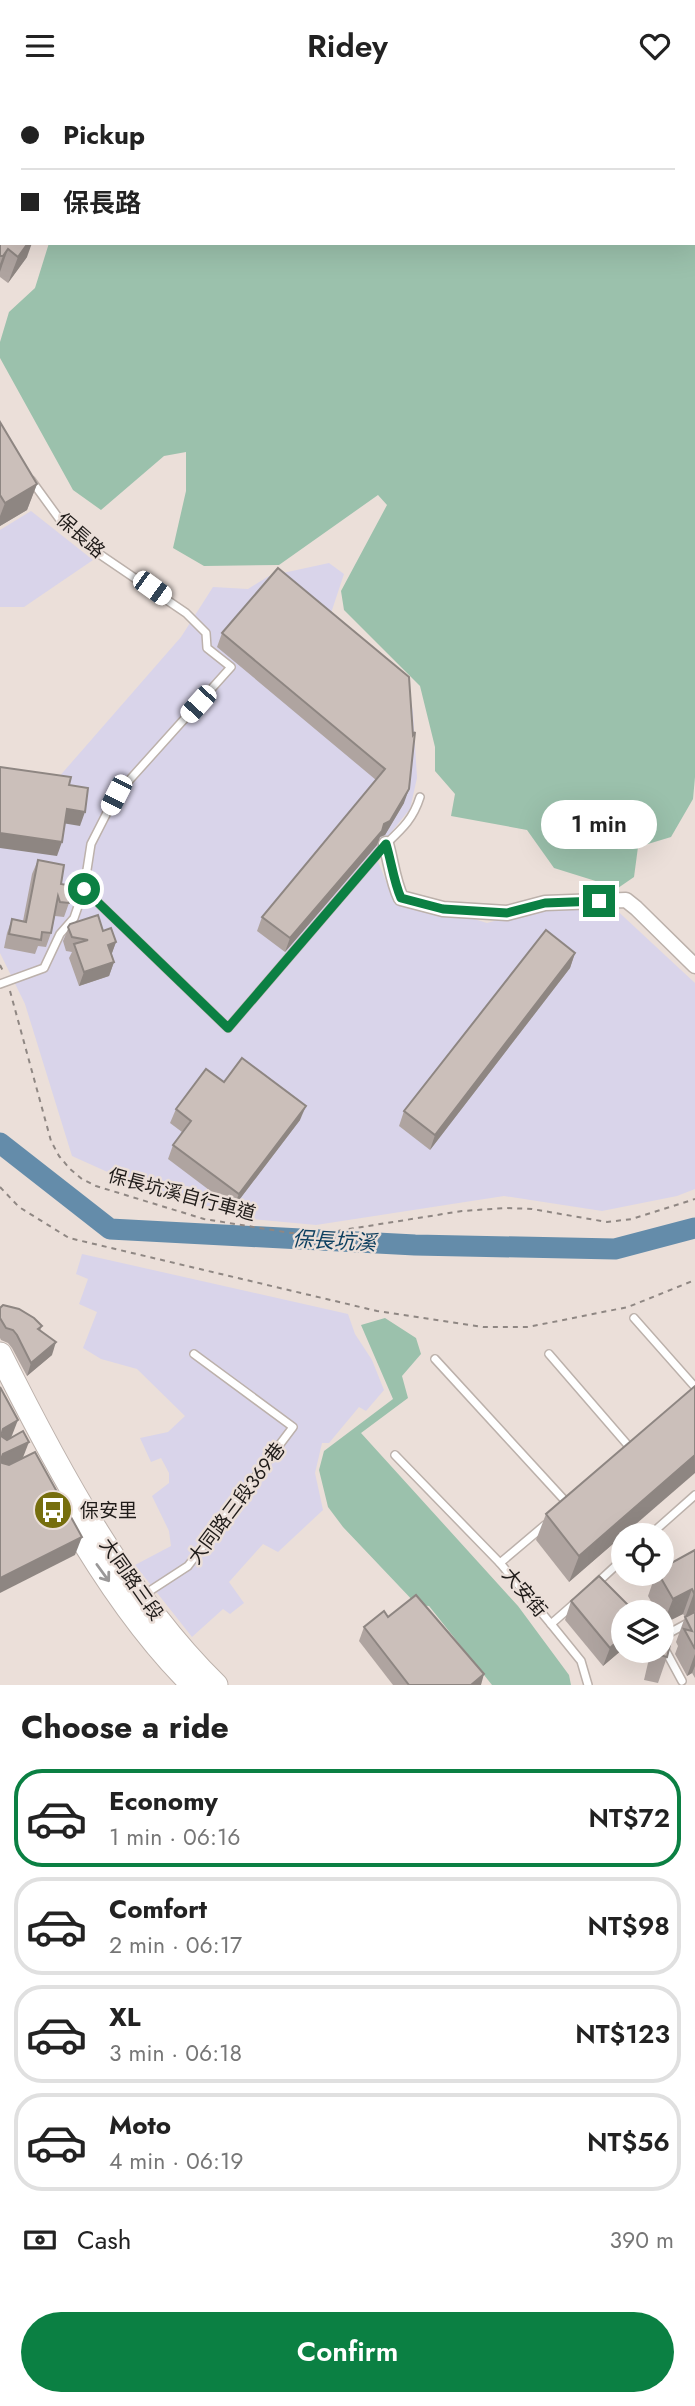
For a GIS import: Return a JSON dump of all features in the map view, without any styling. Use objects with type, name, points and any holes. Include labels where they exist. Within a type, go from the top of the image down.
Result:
[{"type":"main road","name":"大同路三段","points":[[0,1355],[42,1438],[119,1565],[193,1663],[216,1685]]},
{"type":"main road","name":"大同路三段","points":[[0,1385],[45,1475],[95,1562],[130,1611],[193,1685]]},
{"type":"street","points":[[386,844],[396,888],[401,898],[443,909],[507,913],[545,903],[626,901],[695,966]]},
{"type":"lane","name":"保長路","points":[[22,469],[63,524],[89,547],[186,613],[206,633],[207,648],[231,667],[116,795],[91,844],[84,889]]},
{"type":"lane","points":[[4,983],[44,968],[60,934],[74,918],[84,889],[228,1028],[415,814],[420,797]]},
{"type":"lane","points":[[634,1318],[695,1387]]},
{"type":"lane","name":"大同路三段369巷","points":[[141,1596],[188,1566],[293,1427],[194,1354]]},
{"type":"lane","points":[[549,1354],[632,1450]]},
{"type":"lane","points":[[435,1359],[568,1505]]},
{"type":"lane","points":[[623,1458],[643,1441]]},
{"type":"lane","points":[[395,1455],[500,1563]]},
{"type":"lane","points":[[664,1523],[695,1495]]},
{"type":"lane","points":[[559,1513],[578,1497]]},
{"type":"lane","name":"大安街","points":[[549,1522],[500,1563],[581,1661],[588,1685]]},
{"type":"lane","points":[[592,1587],[611,1570]]},
{"type":"lane","name":"大安街","points":[[551,1624],[582,1596]]},
{"type":"lane","points":[[695,1619],[690,1628],[695,1639]]},
{"type":"lane","points":[[673,1663],[682,1681]]},
{"type":"path","name":"保長坑溪自行車道","points":[[4,983],[51,1141],[69,1169],[82,1179],[108,1190],[204,1219],[264,1230],[318,1234],[462,1211],[506,1208],[532,1209],[607,1222],[632,1219],[695,1199]]},
{"type":"path","points":[[0,1188],[19,1206],[69,1238],[377,1311],[483,1327],[528,1327],[628,1307],[695,1280]]},
{"type":"shaded area","points":[[31,511],[93,560],[24,607],[0,607],[0,530]]},
{"type":"shaded area","points":[[329,563],[344,574],[331,613],[408,686],[413,712],[417,778],[410,809],[385,840],[377,859],[394,901],[487,923],[541,908],[610,904],[695,983],[695,1189],[677,1196],[602,1211],[504,1196],[316,1225],[251,1219],[143,1188],[72,1156],[25,1004],[0,953],[0,778],[51,786],[181,637],[213,587],[248,589],[269,576]]},
{"type":"shaded area","points":[[82,1254],[348,1314],[355,1334],[372,1360],[384,1390],[366,1411],[359,1407],[329,1443],[322,1443],[315,1473],[323,1510],[278,1552],[263,1544],[229,1582],[244,1603],[230,1614],[223,1609],[192,1637],[135,1565],[171,1546],[169,1531],[152,1496],[169,1483],[169,1473],[161,1458],[151,1462],[140,1438],[168,1432],[185,1416],[137,1369],[101,1359],[83,1348],[97,1312],[79,1304],[88,1279],[76,1274]]},
{"type":"green space","points":[[48,245],[695,245],[695,777],[693,799],[671,837],[638,847],[634,877],[618,888],[554,868],[527,830],[451,816],[455,794],[435,771],[435,747],[420,686],[344,610],[341,591],[387,505],[378,495],[279,565],[204,566],[173,548],[186,491],[186,452],[164,456],[101,510],[73,490],[0,358],[0,342],[9,312],[35,288]]},
{"type":"green space","points":[[385,1318],[416,1338],[421,1354],[402,1376],[408,1398],[361,1433],[518,1606],[569,1675],[571,1685],[492,1685],[429,1606],[417,1605],[343,1527],[328,1507],[319,1470],[324,1451],[393,1399],[361,1325]]},
{"type":"building","points":[[0,245],[27,245],[18,257],[8,249],[0,256]]},
{"type":"building","points":[[0,422],[37,484],[5,503],[0,495]]},
{"type":"building","points":[[278,568],[409,677],[413,735],[415,732],[409,789],[390,821],[384,824],[382,831],[290,938],[262,917],[385,769],[222,633]]},
{"type":"building","points":[[0,767],[71,777],[69,785],[88,788],[85,812],[67,809],[62,842],[0,833]]},
{"type":"building","points":[[38,860],[64,865],[61,884],[72,886],[69,903],[60,902],[58,896],[51,933],[42,932],[41,940],[9,934],[12,919],[26,922]]},
{"type":"building","points":[[98,915],[103,931],[111,928],[116,942],[108,945],[114,962],[84,972],[74,944],[88,940],[72,937],[68,927]]},
{"type":"building","points":[[546,930],[575,953],[435,1135],[404,1111]]},
{"type":"building","points":[[242,1058],[306,1106],[239,1194],[173,1145],[191,1121],[176,1109],[206,1069],[224,1082]]},
{"type":"building","points":[[3,1305],[19,1309],[34,1318],[42,1326],[38,1329],[56,1342],[31,1363],[17,1335],[6,1328],[0,1318],[0,1308]]},
{"type":"building","points":[[695,1386],[695,1455],[617,1523],[611,1523],[611,1528],[579,1556],[546,1514]]},
{"type":"building","points":[[0,1387],[18,1420],[3,1429],[1,1436],[7,1440],[23,1431],[29,1442],[3,1454],[2,1463],[9,1465],[35,1452],[82,1537],[0,1578]]},
{"type":"building","points":[[695,1550],[695,1592],[692,1589],[673,1599],[666,1586],[674,1586],[674,1561]]},
{"type":"building","points":[[599,1576],[623,1600],[611,1600],[610,1648],[571,1601]]},
{"type":"building","points":[[416,1595],[484,1674],[471,1685],[409,1685],[364,1627],[384,1611],[388,1617]]},
{"type":"building","points":[[695,1612],[695,1649],[684,1629],[692,1631],[685,1617]]},
{"type":"waterway","name":"保長坑溪","points":[[0,1143],[110,1229],[415,1245],[615,1249],[695,1228]]},
{"type":"place","name":"保安里","points":[[53,1510]]},
{"type":"route","points":[[84,889],[228,1028],[386,844],[396,888],[401,898],[427,905],[461,911],[507,913],[545,903],[599,901]]}]
